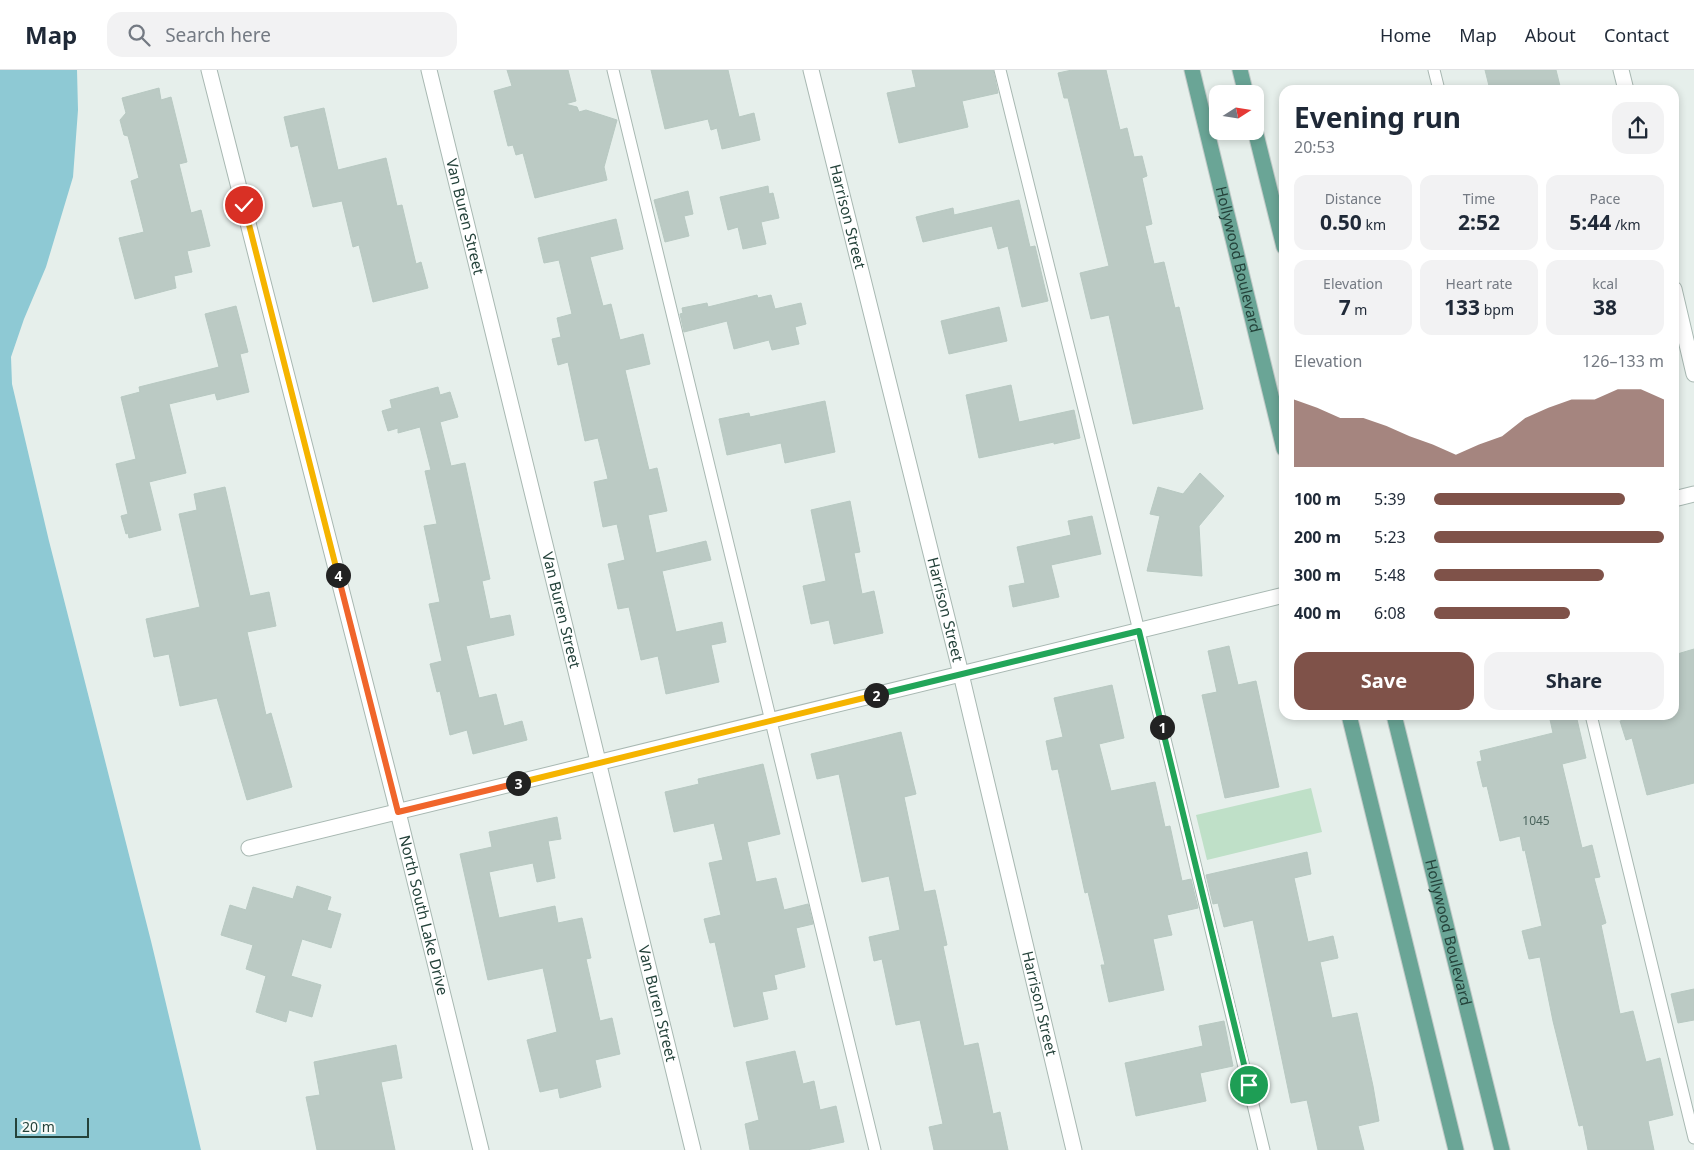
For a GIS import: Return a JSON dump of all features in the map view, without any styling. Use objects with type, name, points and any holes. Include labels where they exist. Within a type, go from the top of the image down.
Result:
[{"type":"main road","name":"Hollywood Boulevard","points":[[1192,70],[1279,429]]},
{"type":"main road","points":[[1240,70],[1244,85]]},
{"type":"main road","points":[[1257,140],[1279,227]]},
{"type":"main road","points":[[1350,720],[1456,1150]]},
{"type":"main road","name":"Hollywood Boulevard","points":[[1395,720],[1502,1150]]},
{"type":"street","name":"North South Lake Drive","points":[[209,70],[398,812],[481,1150]]},
{"type":"street","name":"Van Buren Street","points":[[429,70],[693,1150]]},
{"type":"street","name":"Harrison Street","points":[[811,70],[961,674],[1074,1150]]},
{"type":"street","points":[[1621,70],[1625,85]]},
{"type":"street","points":[[1679,310],[1694,374]]},
{"type":"street","points":[[1679,498],[1694,494]]},
{"type":"street","points":[[249,848],[1279,596]]},
{"type":"lane","points":[[613,70],[875,1150]]},
{"type":"lane","points":[[1000,70],[1139,631],[1264,1150]]},
{"type":"lane","points":[[1434,70],[1438,85]]},
{"type":"lane","points":[[1592,720],[1694,1138]]},
{"type":"green space","points":[[1311,788],[1322,832],[1207,860],[1196,815]]},
{"type":"water","points":[[0,70],[77,70],[78,110],[73,177],[46,267],[24,319],[11,357],[12,384],[49,541],[151,941],[201,1150],[0,1150]]},
{"type":"building","points":[[507,70],[568,70],[576,101],[565,104],[577,107],[579,112],[586,110],[617,120],[604,167],[607,180],[535,198],[523,153],[516,155],[513,145],[508,146],[494,91],[512,86]]},
{"type":"building","points":[[651,70],[728,70],[739,117],[754,113],[760,140],[722,149],[717,128],[711,130],[708,119],[665,129]]},
{"type":"building","points":[[912,70],[993,70],[998,93],[962,101],[968,127],[899,143],[887,93],[916,87]]},
{"type":"building","points":[[1072,70],[1106,70],[1120,130],[1127,128],[1134,157],[1142,156],[1147,176],[1142,178],[1152,224],[1145,226],[1154,264],[1164,262],[1175,308],[1179,307],[1203,409],[1133,424],[1109,315],[1091,319],[1080,273],[1109,266],[1068,98],[1064,98],[1058,73]]},
{"type":"building","points":[[1485,70],[1556,70],[1560,85],[1489,85]]},
{"type":"building","points":[[159,88],[161,100],[171,97],[187,162],[179,164],[191,213],[201,210],[210,246],[187,251],[192,272],[174,276],[176,288],[135,299],[119,238],[144,232],[131,181],[139,178],[128,136],[124,135],[120,120],[126,113],[122,98]]},
{"type":"building","points":[[324,108],[338,170],[386,158],[397,206],[402,205],[416,264],[421,262],[428,288],[373,302],[359,245],[353,247],[342,201],[313,207],[298,145],[291,147],[284,117]]},
{"type":"building","points":[[768,186],[769,194],[773,193],[779,218],[761,222],[766,244],[743,249],[738,227],[728,230],[720,197]]},
{"type":"building","points":[[688,191],[693,214],[684,216],[689,236],[665,242],[654,200]]},
{"type":"building","points":[[1019,200],[1030,247],[1035,246],[1048,301],[1022,307],[1008,246],[998,249],[992,226],[923,242],[916,217],[953,208],[954,215]]},
{"type":"building","points":[[616,219],[623,249],[590,257],[603,306],[611,304],[620,340],[643,334],[650,364],[625,370],[649,470],[657,468],[667,511],[648,515],[656,553],[706,541],[711,560],[662,571],[676,632],[722,622],[726,642],[711,645],[719,682],[666,694],[658,656],[641,660],[629,607],[618,609],[608,564],[625,560],[617,524],[603,527],[594,482],[608,479],[598,438],[585,441],[568,362],[558,365],[552,339],[561,337],[557,318],[572,314],[559,260],[544,263],[538,238]]},
{"type":"building","points":[[757,295],[758,298],[771,295],[775,309],[801,303],[806,324],[795,327],[799,344],[772,350],[769,340],[734,349],[727,321],[684,332],[680,314],[683,313],[682,308],[707,303],[708,307]]},
{"type":"building","points":[[236,306],[248,352],[240,354],[249,392],[217,400],[215,393],[169,404],[186,473],[149,482],[161,530],[129,538],[121,516],[128,514],[116,464],[136,459],[121,397],[140,392],[139,387],[219,367],[205,314]]},
{"type":"building","points":[[999,307],[1007,341],[949,354],[941,321]]},
{"type":"building","points":[[1011,385],[1019,422],[1074,410],[1080,438],[979,458],[966,395]]},
{"type":"building","points":[[438,387],[440,395],[450,392],[458,417],[440,422],[451,466],[465,463],[490,579],[482,581],[490,619],[510,615],[514,635],[466,646],[479,698],[496,694],[504,726],[522,721],[527,740],[473,754],[467,730],[450,735],[440,691],[437,692],[430,664],[442,661],[429,604],[440,602],[424,526],[437,524],[425,471],[431,470],[420,427],[398,433],[398,428],[388,431],[382,411],[392,408],[390,400]]},
{"type":"building","points":[[825,401],[835,452],[785,463],[781,443],[727,455],[719,419],[749,413],[750,417]]},
{"type":"building","points":[[1200,473],[1224,496],[1199,526],[1202,576],[1147,571],[1160,516],[1150,514],[1158,487],[1183,494]]},
{"type":"building","points":[[225,487],[250,596],[269,592],[276,626],[247,632],[266,715],[271,713],[292,787],[247,800],[217,698],[180,706],[169,654],[154,657],[146,619],[200,607],[179,514],[197,510],[194,494]]},
{"type":"building","points":[[850,501],[860,552],[854,553],[862,594],[874,591],[883,633],[834,644],[829,620],[811,624],[803,586],[826,581],[811,510]]},
{"type":"building","points":[[1092,516],[1101,554],[1051,565],[1059,597],[1013,607],[1009,586],[1025,583],[1017,547],[1071,535],[1068,521]]},
{"type":"building","points":[[1229,646],[1238,685],[1256,681],[1279,787],[1225,798],[1202,695],[1217,692],[1208,651]]},
{"type":"building","points":[[1694,649],[1694,783],[1647,795],[1632,738],[1626,740],[1620,721],[1679,720],[1679,654]]},
{"type":"building","points":[[1112,685],[1124,738],[1099,744],[1111,791],[1155,782],[1165,827],[1170,826],[1182,881],[1191,879],[1198,908],[1167,915],[1172,935],[1153,939],[1164,990],[1109,1002],[1101,965],[1105,965],[1088,892],[1085,893],[1058,769],[1052,770],[1046,741],[1063,737],[1054,698]]},
{"type":"building","points":[[1550,720],[1577,720],[1586,758],[1562,764],[1582,848],[1592,845],[1600,877],[1594,878],[1606,923],[1601,925],[1620,1014],[1633,1011],[1646,1062],[1660,1058],[1673,1115],[1648,1121],[1654,1150],[1588,1150],[1583,1125],[1579,1126],[1553,1021],[1540,957],[1529,959],[1522,931],[1542,926],[1525,850],[1523,851],[1520,836],[1500,841],[1487,786],[1483,787],[1477,762],[1482,761],[1480,751],[1553,733]]},
{"type":"building","points":[[901,732],[916,794],[904,797],[924,892],[935,890],[947,945],[943,946],[964,1046],[978,1043],[993,1114],[1000,1112],[1008,1150],[934,1150],[929,1127],[943,1124],[920,1020],[896,1025],[882,959],[874,961],[869,937],[900,930],[889,876],[862,882],[839,774],[817,779],[811,754]]},
{"type":"building","points":[[763,764],[780,834],[747,842],[756,882],[776,878],[784,910],[808,904],[813,924],[796,928],[805,967],[774,975],[777,989],[762,992],[768,1019],[734,1027],[715,942],[710,943],[704,919],[721,915],[709,863],[723,860],[714,823],[674,832],[665,792],[699,784],[698,779]]},
{"type":"building","points":[[557,817],[561,839],[548,841],[555,878],[537,882],[533,863],[489,872],[499,918],[555,906],[558,923],[582,918],[591,958],[586,959],[600,1021],[612,1018],[620,1054],[595,1060],[601,1087],[560,1098],[558,1088],[540,1092],[527,1040],[557,1032],[543,968],[488,980],[460,854],[492,847],[489,832]]},
{"type":"building","points":[[1307,852],[1311,874],[1294,878],[1308,942],[1333,936],[1338,958],[1320,962],[1332,1018],[1357,1013],[1373,1086],[1379,1121],[1358,1126],[1364,1150],[1318,1150],[1307,1100],[1291,1103],[1253,920],[1224,927],[1218,903],[1213,904],[1206,875]]},
{"type":"building","points":[[297,886],[331,897],[327,910],[341,914],[331,948],[302,939],[291,976],[321,985],[312,1017],[289,1010],[286,1022],[256,1012],[266,976],[246,969],[253,945],[221,935],[230,905],[246,910],[253,887],[293,899]]},
{"type":"building","points":[[1694,989],[1694,1020],[1678,1023],[1671,994]]},
{"type":"building","points":[[1224,1021],[1233,1066],[1200,1073],[1206,1101],[1136,1116],[1125,1063],[1203,1046],[1199,1026]]},
{"type":"building","points":[[396,1045],[402,1078],[381,1082],[395,1150],[317,1150],[306,1097],[320,1095],[314,1062]]},
{"type":"building","points":[[795,1051],[803,1084],[814,1081],[820,1110],[836,1106],[844,1142],[807,1150],[750,1150],[745,1124],[759,1120],[746,1062]]},
{"type":"route","points":[[244,205],[398,812],[1139,631],[1249,1085]]}]
